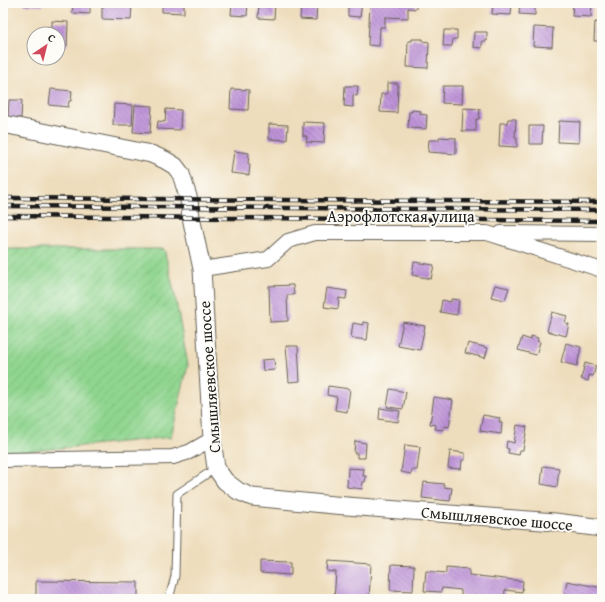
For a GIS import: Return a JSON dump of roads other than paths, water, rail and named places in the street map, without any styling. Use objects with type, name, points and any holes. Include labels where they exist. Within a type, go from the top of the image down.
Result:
[{"type":"street","name":"Смышляевское шоссе","points":[[3,124],[151,154],[175,166],[181,174],[189,200],[202,269],[212,439],[216,468],[225,481],[238,491],[252,497],[334,505],[555,522],[602,528]]},
{"type":"street","name":"Аэрофлотская улица","points":[[202,269],[268,259],[288,241],[315,233],[487,233],[602,270]]},
{"type":"street","points":[[487,233],[602,234]]},
{"type":"street","points":[[3,460],[173,457],[190,452],[212,439]]},
{"type":"lane","points":[[169,599],[175,576],[177,494],[216,468]]},
{"type":"railway","points":[[3,198],[602,202]]},
{"type":"railway","points":[[3,206],[602,210]]},
{"type":"railway","points":[[3,216],[602,221]]}]
